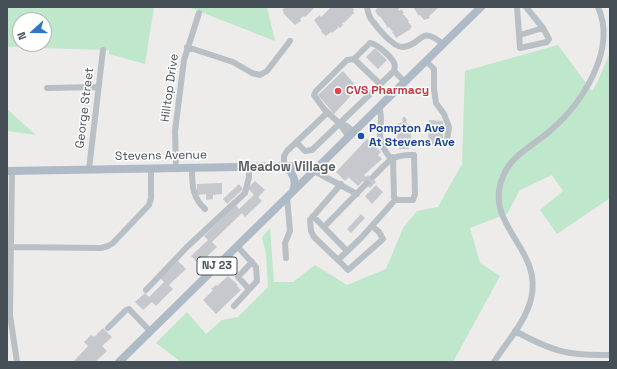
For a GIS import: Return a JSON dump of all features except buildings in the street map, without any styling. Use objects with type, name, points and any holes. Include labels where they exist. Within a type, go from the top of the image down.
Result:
[{"type":"main road","name":"NJ 23","points":[[119,362],[128,358],[150,331],[481,7]]},
{"type":"main road","name":"Stevens Avenue","points":[[9,171],[284,166],[298,166],[314,171]]},
{"type":"main road","points":[[284,166],[290,170],[294,176],[295,182],[290,194]]},
{"type":"street","points":[[367,7],[370,18],[391,42],[398,47],[406,46],[422,36],[427,35],[436,37],[444,44]]},
{"type":"street","points":[[517,7],[520,48],[547,42],[549,39],[543,28],[526,7]]},
{"type":"street","points":[[494,362],[515,331],[529,306],[533,279],[527,259],[507,227],[502,216],[499,204],[500,186],[506,170],[514,160],[559,123],[578,100],[592,78],[599,64],[605,42],[604,22],[598,7]]},
{"type":"street","name":"Hilltop Drive","points":[[176,168],[175,131],[184,60],[187,46],[199,13]]},
{"type":"street","points":[[520,35],[543,28]]},
{"type":"street","points":[[187,46],[233,62],[252,73],[260,75],[267,71],[290,41]]},
{"type":"street","points":[[296,142],[305,151],[312,150],[339,123],[394,71],[394,62],[374,43],[370,43],[354,59],[347,60],[314,94],[315,98],[325,111],[339,123],[347,126],[351,134]]},
{"type":"street","name":"George Street","points":[[89,170],[103,50]]},
{"type":"street","points":[[354,59],[380,84]]},
{"type":"street","points":[[426,61],[434,69],[436,104],[444,114],[449,127],[447,140]]},
{"type":"street","points":[[394,71],[405,82]]},
{"type":"street","points":[[48,88],[98,87]]},
{"type":"street","points":[[379,107],[382,115],[380,136],[382,145],[392,158],[394,198],[396,199]]},
{"type":"street","points":[[284,166],[284,156],[290,146],[296,142],[325,111]]},
{"type":"street","points":[[373,177],[392,158],[405,155],[414,155],[415,194],[413,200],[396,199]]},
{"type":"street","points":[[146,290],[187,247],[245,193],[250,177],[249,167]]},
{"type":"street","points":[[192,168],[193,191],[198,203],[205,209]]},
{"type":"street","points":[[11,247],[101,248],[110,245],[149,205],[151,198],[151,169]]},
{"type":"street","points":[[9,171],[11,247],[10,315],[17,362]]},
{"type":"street","points":[[314,171],[341,184],[357,194]]},
{"type":"street","points":[[324,228],[367,183]]},
{"type":"street","points":[[341,184],[310,220],[311,231],[314,237],[348,270],[383,239],[379,232],[372,226]]},
{"type":"street","points":[[286,258],[285,243],[290,231],[290,194]]},
{"type":"street","points":[[338,260],[372,226],[396,199]]},
{"type":"street","points":[[313,216],[347,251]]},
{"type":"street","points":[[234,306],[257,281],[256,267],[237,246]]},
{"type":"street","points":[[250,289],[238,277],[252,262]]},
{"type":"street","points":[[108,328],[126,310],[129,309],[150,331]]},
{"type":"street","points":[[515,331],[542,345],[563,352],[586,355],[610,355]]},
{"type":"green space","points":[[7,7],[154,7],[145,64],[109,54],[109,50],[52,48],[52,12],[12,12],[12,47],[7,47]]},
{"type":"green space","points":[[188,7],[267,7],[275,41]]},
{"type":"green space","points":[[558,45],[592,91],[610,53],[610,198],[557,234],[540,210],[563,191],[552,175],[520,190],[507,214],[470,228],[480,263],[500,276],[453,362],[181,362],[156,343],[187,312],[206,334],[222,320],[238,317],[268,287],[266,254],[262,237],[270,228],[274,282],[293,282],[315,265],[347,285],[386,269],[403,228],[417,211],[438,207],[462,164],[465,71]]},
{"type":"green space","points":[[7,87],[8,110],[36,135],[7,131]]},
{"type":"place","name":"CVS Pharmacy","points":[[338,91]]},
{"type":"place","name":"Pompton Ave At Stevens Ave","points":[[361,136]]},
{"type":"district","name":"Meadow Village","points":[[287,167]]}]
